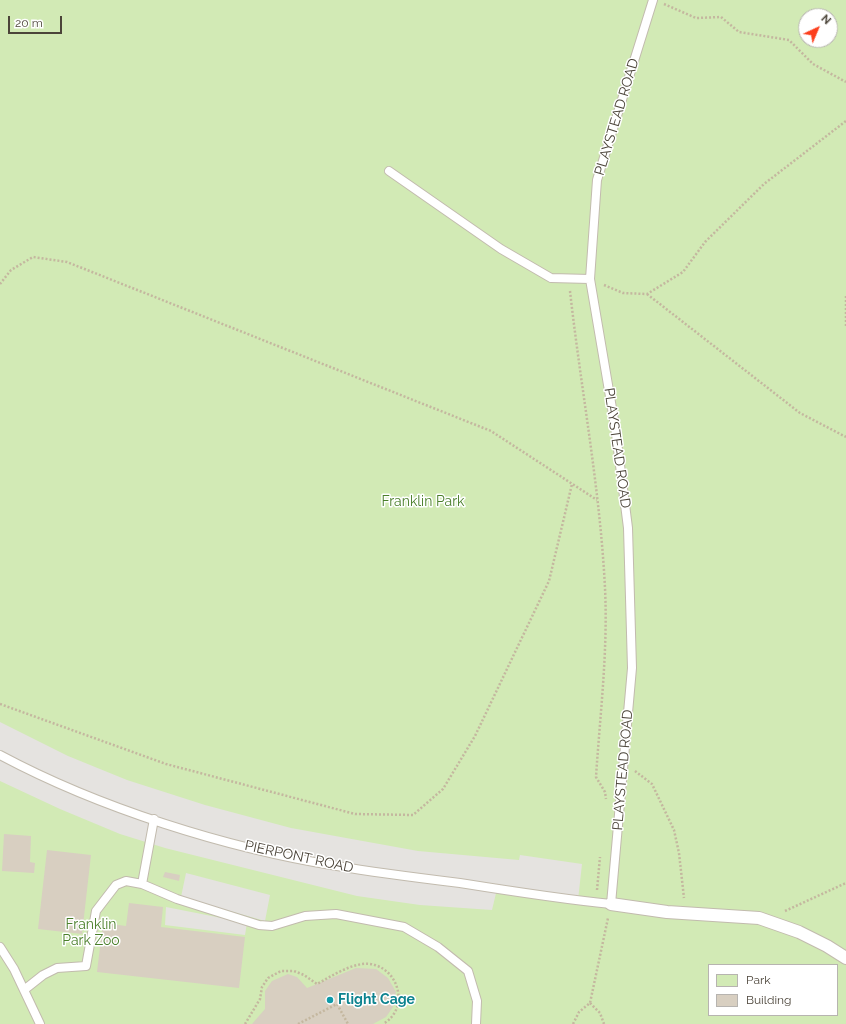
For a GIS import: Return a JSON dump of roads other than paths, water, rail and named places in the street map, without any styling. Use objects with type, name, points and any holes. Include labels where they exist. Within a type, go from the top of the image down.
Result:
[{"type":"street","points":[[611,904],[666,912],[685,912],[759,918],[799,932],[827,946],[846,958]]},
{"type":"lane","name":"PLAYSTEAD ROAD","points":[[611,904],[632,668],[628,528],[615,426],[590,279],[597,180],[653,0]]},
{"type":"lane","points":[[389,171],[501,249],[550,278],[590,279]]},
{"type":"lane","name":"PIERPONT ROAD","points":[[0,755],[63,785],[154,819],[238,844],[338,866],[611,904]]},
{"type":"lane","points":[[142,884],[154,819]]},
{"type":"lane","points":[[24,990],[43,975],[57,968],[86,966],[96,911],[116,885],[126,880],[142,884],[177,899],[259,925],[272,926],[305,916],[336,914],[404,927],[438,947],[468,971],[477,1001],[476,1024]]},
{"type":"lane","points":[[0,947],[24,990],[40,1024]]},
{"type":"place","name":"Flight Cage","points":[[330,1000]]},
{"type":"park label","name":"Franklin Park","points":[[423,502]]},
{"type":"park label","name":"Franklin Park Zoo","points":[[91,934]]}]
